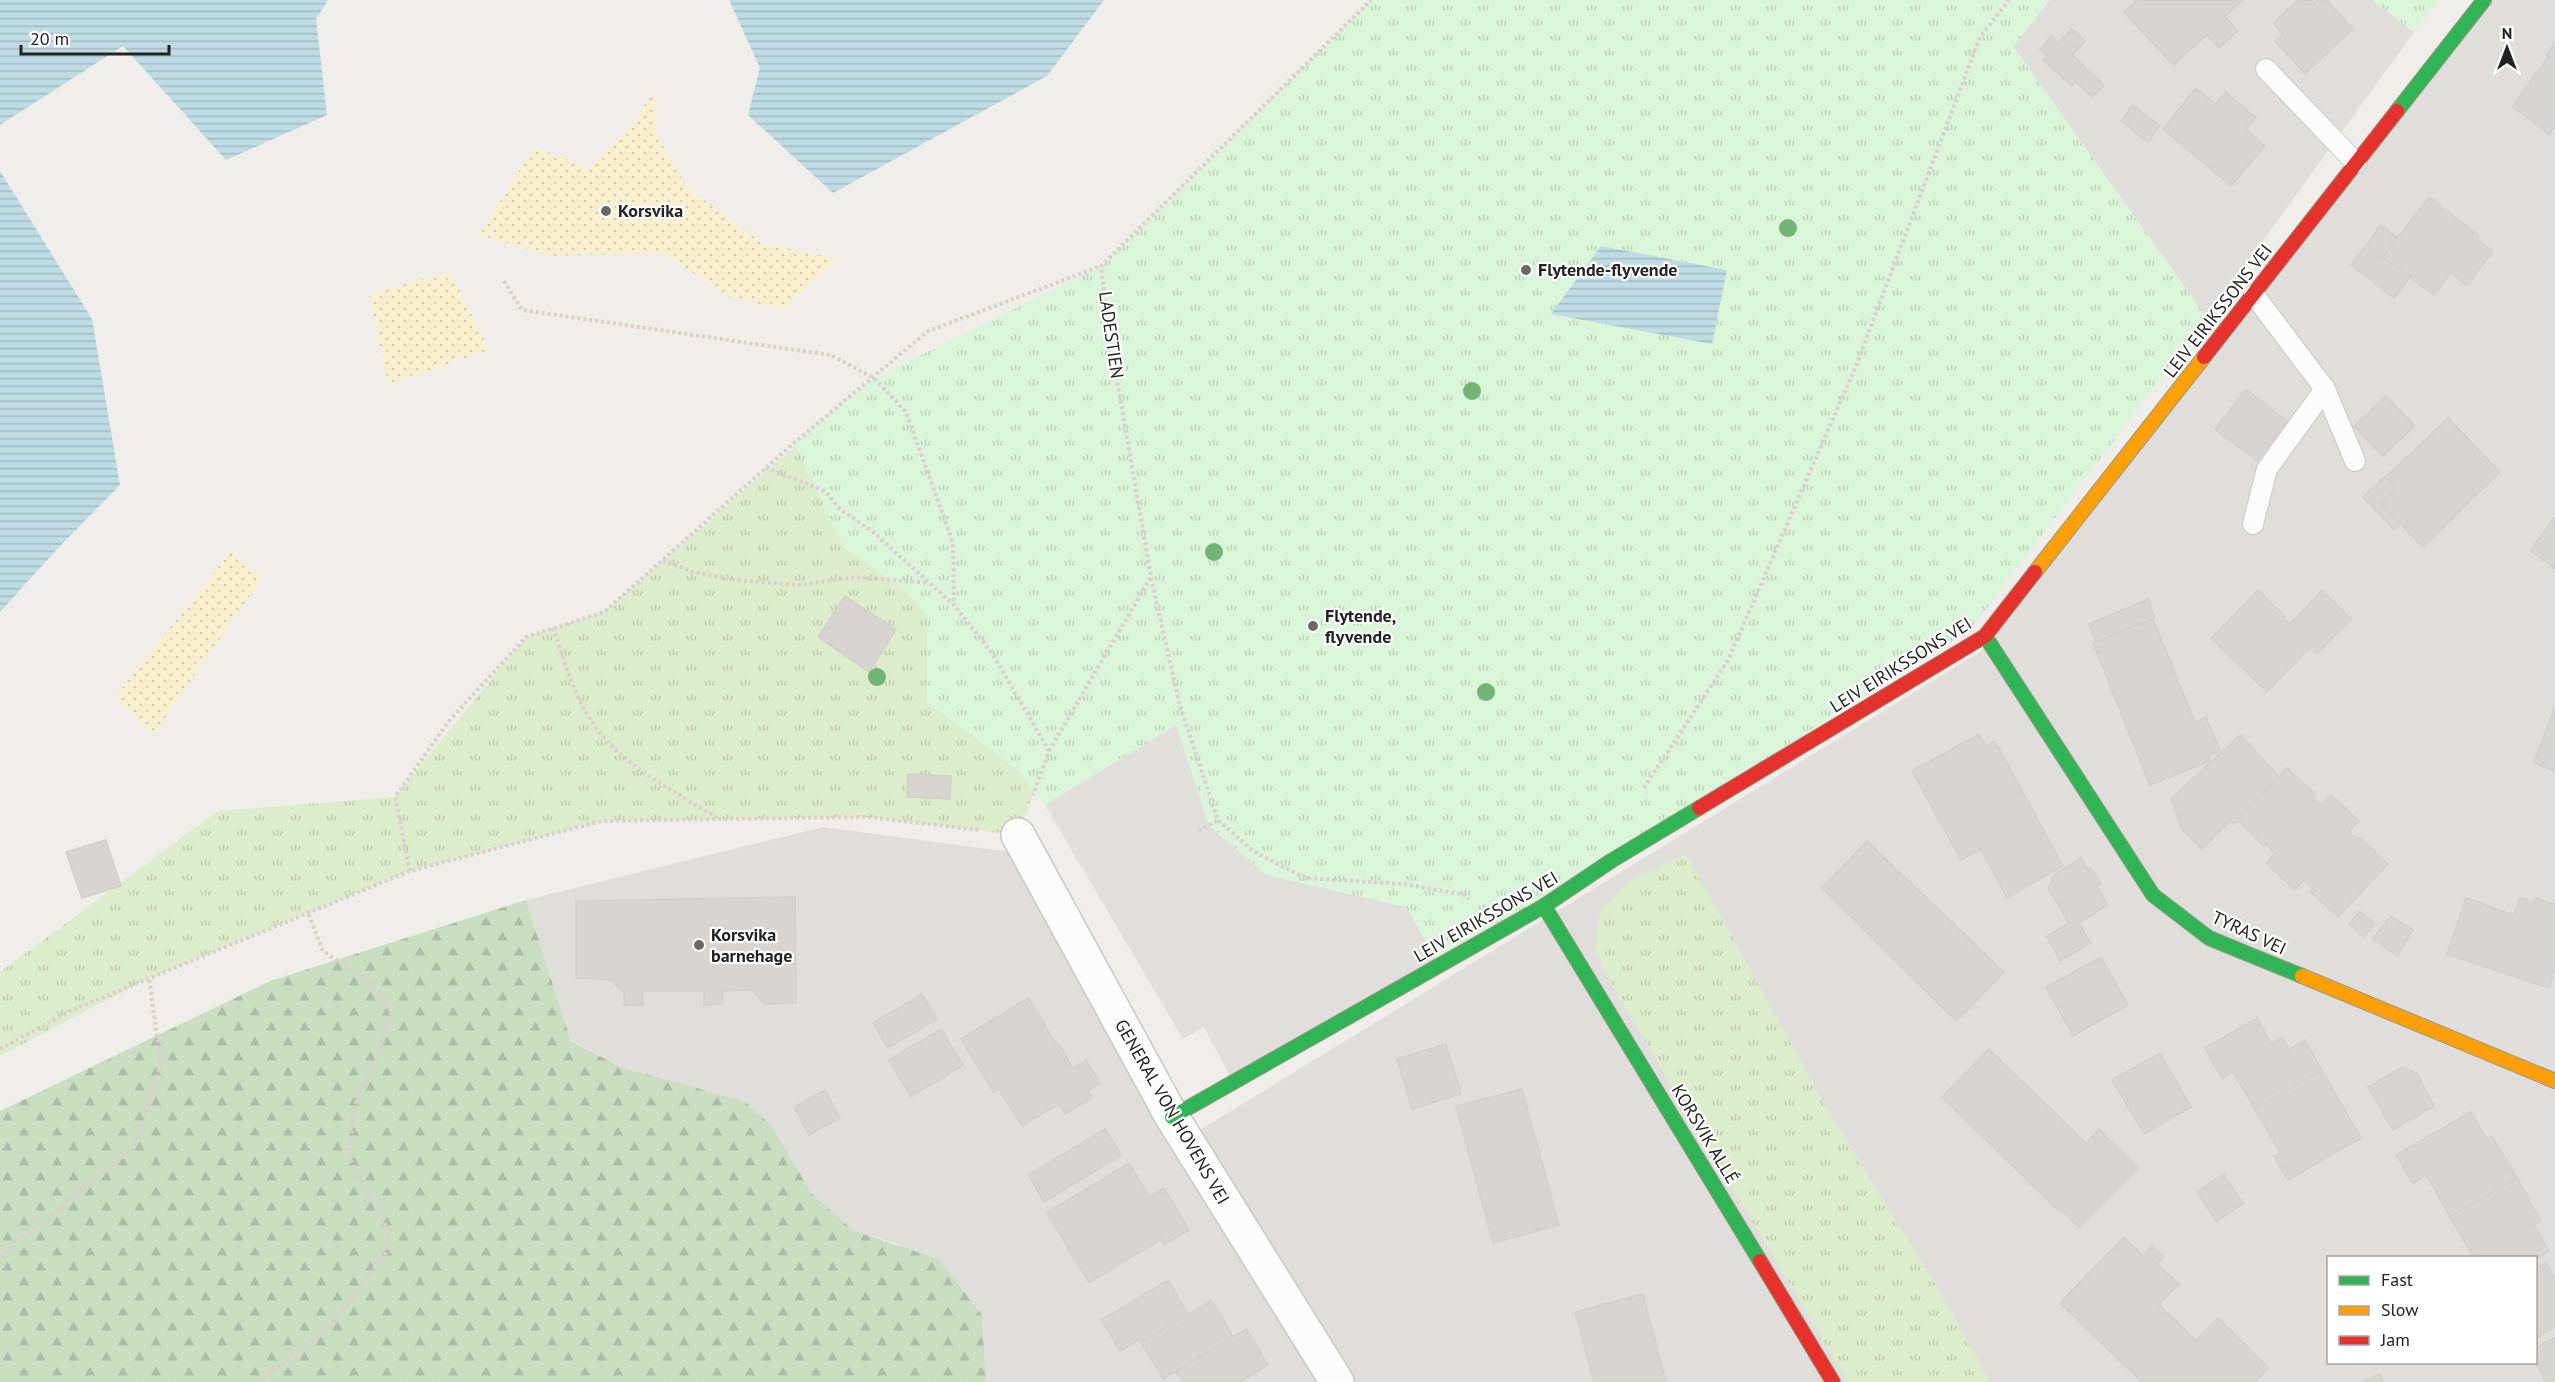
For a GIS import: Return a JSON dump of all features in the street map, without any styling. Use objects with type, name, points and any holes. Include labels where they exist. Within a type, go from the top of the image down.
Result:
[{"type":"street","name":"LEIV EIRIKSSONS VEI","points":[[1172,1117],[1544,906],[1611,861],[1985,636],[2484,0]]},
{"type":"street","name":"TYRAS VEI","points":[[1985,636],[2153,895],[2209,938],[2555,1081]]},
{"type":"street","name":"GENERAL VON HOVENS VEI","points":[[1018,834],[1172,1117],[1337,1382]]},
{"type":"street","name":"KORSVIK ALLÉ","points":[[1544,906],[1833,1382]]},
{"type":"lane","points":[[2266,69],[2356,163]]},
{"type":"lane","points":[[2254,295],[2325,388],[2355,461]]},
{"type":"lane","points":[[2253,524],[2267,469],[2325,388]]},
{"type":"path","name":"LADESTIEN","points":[[1218,820],[1180,706],[1151,577],[1109,333],[1101,266],[1371,0]]},
{"type":"path","points":[[1644,790],[1728,660],[1856,366],[1980,37],[2009,0]]},
{"type":"path","points":[[410,871],[395,797],[449,721],[526,637],[604,612],[766,468],[928,331],[1101,266]]},
{"type":"path","points":[[504,280],[522,310],[831,355],[874,378],[906,412],[953,543],[954,605]]},
{"type":"path","points":[[766,468],[825,491],[841,510],[872,531],[954,605],[992,653],[1048,752]]},
{"type":"path","points":[[663,560],[693,572],[736,580],[800,585],[855,577],[929,583]]},
{"type":"path","points":[[0,1049],[70,1011],[410,871],[602,821],[867,817],[1018,834],[1048,752],[1151,577]]},
{"type":"path","points":[[553,628],[590,720],[612,748],[720,820]]},
{"type":"path","points":[[1199,831],[1218,820],[1253,851],[1305,878],[1405,884],[1465,895],[1503,929]]},
{"type":"path","points":[[259,1382],[332,1325],[387,1251],[387,1228],[349,1157],[354,1106],[380,1052],[391,1011],[368,981],[323,951],[308,913]]},
{"type":"path","points":[[0,1256],[134,1148],[161,1065],[149,978]]},
{"type":"shaded area","points":[[2050,0],[2373,0],[2414,32],[2207,318],[2013,46]]},
{"type":"shaded area","points":[[2487,0],[2555,0],[2555,1382],[986,1382],[982,1315],[896,1243],[854,1232],[812,1194],[771,1125],[744,1101],[621,1067],[571,1040],[526,900],[823,827],[1010,852],[1200,1130],[1980,652]]},
{"type":"shaded area","points":[[1176,725],[1209,826],[1266,875],[1406,907],[1440,965],[1233,1082],[1204,1027],[1183,1039],[1045,805]]},
{"type":"green space","points":[[1371,0],[2050,0],[2013,47],[2207,318],[1971,629],[1440,965],[1406,907],[1266,875],[1209,826],[1176,725],[1045,805],[1018,771],[927,702],[927,614],[903,589],[843,547],[794,443],[874,378],[1101,266]]},
{"type":"green space","points":[[2373,0],[2440,0],[2414,32]]},
{"type":"green space","points":[[874,378],[906,412],[1049,751],[1018,835],[867,817],[602,821],[409,871],[149,978],[0,1056],[0,972],[218,811],[395,797],[526,637],[604,612]]},
{"type":"green space","points":[[1686,854],[1830,1114],[1946,1302],[1990,1382],[1848,1382],[1616,992],[1596,952],[1599,914],[1627,882]]},
{"type":"green space","points":[[526,900],[571,1041],[621,1067],[744,1101],[771,1125],[812,1194],[854,1231],[939,1259],[982,1315],[986,1382],[0,1382],[0,1111],[270,981]]},
{"type":"sand","name":"Korsvika","points":[[654,90],[656,134],[687,187],[762,243],[837,259],[784,309],[731,298],[663,253],[551,256],[479,235],[534,147],[590,168],[632,126]]},
{"type":"sand","points":[[450,272],[489,350],[388,385],[369,294]]},
{"type":"sand","points":[[231,551],[262,578],[153,735],[115,697]]},
{"type":"water","points":[[0,0],[328,0],[316,19],[327,115],[226,160],[123,46],[0,125]]},
{"type":"water","points":[[729,0],[1104,0],[1047,76],[833,193],[748,115],[760,68]]},
{"type":"water","points":[[0,171],[92,319],[120,485],[0,612]]},
{"type":"water","points":[[1601,246],[1727,270],[1712,344],[1551,314]]},
{"type":"building","points":[[2137,0],[2243,0],[2225,16],[2238,31],[2219,48],[2207,35],[2173,65],[2124,12]]},
{"type":"building","points":[[2298,0],[2312,0],[2315,3],[2318,0],[2327,0],[2353,29],[2305,74],[2275,41],[2283,34],[2273,23]]},
{"type":"building","points":[[2072,29],[2085,41],[2072,55],[2104,85],[2092,97],[2075,81],[2072,86],[2043,60],[2047,55],[2040,49],[2051,36],[2058,43]]},
{"type":"building","points":[[2555,42],[2555,126],[2549,134],[2512,107],[2548,57],[2546,55]]},
{"type":"building","points":[[2196,88],[2216,104],[2226,92],[2256,118],[2246,129],[2265,146],[2231,186],[2163,129]]},
{"type":"building","points":[[2133,105],[2160,126],[2148,142],[2121,121]]},
{"type":"building","points":[[2429,197],[2479,236],[2477,239],[2493,251],[2467,286],[2451,273],[2434,295],[2383,257]]},
{"type":"building","points":[[2381,225],[2398,238],[2383,257],[2410,277],[2394,298],[2351,265]]},
{"type":"building","points":[[2246,389],[2287,421],[2257,461],[2215,429]]},
{"type":"building","points":[[2386,396],[2415,426],[2383,456],[2354,426]]},
{"type":"building","points":[[2448,418],[2500,472],[2423,547],[2381,504],[2397,488],[2386,477]]},
{"type":"building","points":[[2385,476],[2397,488],[2381,504],[2400,524],[2394,530],[2363,497]]},
{"type":"building","points":[[2555,517],[2555,569],[2530,550]]},
{"type":"building","points":[[2258,590],[2285,616],[2283,618],[2290,624],[2322,590],[2351,619],[2317,654],[2310,648],[2267,692],[2211,638]]},
{"type":"building","points":[[845,596],[896,630],[869,672],[818,637]]},
{"type":"building","points":[[2148,599],[2155,618],[2096,642],[2089,624]]},
{"type":"building","points":[[2153,619],[2195,722],[2206,717],[2220,751],[2208,756],[2210,761],[2150,785],[2093,643]]},
{"type":"building","points":[[2555,706],[2555,771],[2534,763]]},
{"type":"building","points":[[1979,734],[1986,746],[1995,741],[2063,866],[2007,898],[1981,849],[1961,860],[1912,771]]},
{"type":"building","points":[[2240,735],[2279,776],[2234,824],[2231,820],[2202,849],[2183,831],[2171,799]]},
{"type":"building","points":[[2287,768],[2316,795],[2313,798],[2321,805],[2331,795],[2359,821],[2349,832],[2357,839],[2359,837],[2388,864],[2338,917],[2310,891],[2313,889],[2304,880],[2295,890],[2266,863],[2275,853],[2266,844],[2264,846],[2237,820]]},
{"type":"building","points":[[908,774],[951,776],[950,799],[907,797]]},
{"type":"building","points":[[106,840],[121,886],[82,898],[66,852]]},
{"type":"building","points":[[1867,841],[2004,972],[1956,1021],[1822,888]]},
{"type":"building","points":[[2081,858],[2088,870],[2092,868],[2101,884],[2097,886],[2108,905],[2079,923],[2069,923],[2048,888],[2055,874]]},
{"type":"building","points":[[795,897],[796,1003],[765,1004],[751,990],[722,991],[723,1004],[704,1005],[704,991],[642,991],[643,1005],[624,1005],[624,992],[610,980],[576,978],[576,901]]},
{"type":"building","points":[[2466,898],[2514,915],[2520,898],[2534,902],[2535,898],[2555,904],[2555,971],[2549,988],[2447,954]]},
{"type":"building","points":[[2360,911],[2375,923],[2364,937],[2349,924]]},
{"type":"building","points":[[2391,916],[2413,930],[2397,956],[2373,938]]},
{"type":"building","points":[[2069,923],[2079,923],[2091,943],[2060,961],[2047,936]]},
{"type":"building","points":[[2101,957],[2128,1005],[2073,1036],[2046,987]]},
{"type":"building","points":[[922,994],[937,1019],[888,1048],[873,1023]]},
{"type":"building","points":[[1028,998],[1073,1068],[1086,1060],[1100,1083],[1088,1091],[1092,1098],[1065,1114],[1059,1104],[1022,1126],[999,1089],[994,1093],[961,1039]]},
{"type":"building","points":[[2257,1018],[2272,1044],[2282,1037],[2289,1050],[2305,1040],[2322,1070],[2255,1109],[2233,1072],[2222,1079],[2205,1048]]},
{"type":"building","points":[[941,1029],[963,1065],[911,1097],[889,1060]]},
{"type":"building","points":[[1446,1044],[1461,1094],[1412,1109],[1397,1059]]},
{"type":"building","points":[[1989,1049],[2086,1143],[2099,1129],[2138,1168],[2079,1227],[2062,1211],[2060,1212],[1942,1097]]},
{"type":"building","points":[[2160,1053],[2191,1107],[2144,1134],[2112,1080]]},
{"type":"building","points":[[2402,1067],[2417,1073],[2434,1106],[2393,1130],[2368,1087]]},
{"type":"building","points":[[2322,1070],[2361,1138],[2288,1180],[2274,1156],[2280,1153],[2255,1109]]},
{"type":"building","points":[[1522,1089],[1559,1225],[1493,1243],[1456,1106]]},
{"type":"building","points":[[825,1090],[840,1118],[809,1135],[794,1107]]},
{"type":"building","points":[[2471,1112],[2487,1140],[2492,1136],[2517,1178],[2450,1217],[2427,1176],[2413,1183],[2396,1155]]},
{"type":"building","points":[[1105,1129],[1121,1155],[1044,1202],[1028,1175]]},
{"type":"building","points":[[1129,1163],[1150,1197],[1164,1188],[1189,1230],[1164,1245],[1161,1239],[1089,1283],[1047,1213]]},
{"type":"building","points":[[2224,1174],[2243,1204],[2216,1222],[2197,1192]]},
{"type":"building","points":[[2517,1178],[2541,1221],[2534,1225],[2549,1251],[2537,1258],[2537,1256],[2473,1256],[2450,1217]]},
{"type":"building","points":[[2124,1237],[2143,1256],[2152,1246],[2164,1257],[2157,1264],[2179,1284],[2159,1305],[2196,1340],[2218,1318],[2269,1368],[2255,1382],[2142,1382],[2060,1303]]},
{"type":"building","points":[[2546,1263],[2555,1279],[2555,1327],[2537,1337],[2537,1268]]},
{"type":"building","points":[[1168,1280],[1189,1315],[1144,1341],[1142,1338],[1120,1351],[1101,1320]]},
{"type":"building","points":[[1643,1294],[1666,1382],[1594,1382],[1575,1312]]},
{"type":"building","points":[[1212,1300],[1233,1337],[1163,1379],[1141,1342]]},
{"type":"building","points":[[1246,1329],[1268,1365],[1240,1382],[1183,1382],[1176,1371]]},
{"type":"building","points":[[2555,1337],[2555,1382],[2546,1382],[2536,1364],[2537,1347]]},
{"type":"building","points":[[2379,1374],[2384,1382],[2364,1382]]},
{"type":"traffic: fast","points":[[2397,111],[2484,0]]},
{"type":"traffic: fast","points":[[1985,636],[2153,895],[2209,938],[2302,976]]},
{"type":"traffic: fast","points":[[1172,1117],[1544,906],[1611,861],[1699,808]]},
{"type":"traffic: fast","points":[[1544,906],[1760,1261]]},
{"type":"traffic: slow","points":[[2035,572],[2204,357]]},
{"type":"traffic: slow","points":[[2302,976],[2555,1081]]},
{"type":"traffic: jam","points":[[2204,357],[2397,111]]},
{"type":"traffic: jam","points":[[1699,808],[1985,636],[2035,572]]},
{"type":"traffic: jam","points":[[1760,1261],[1833,1382]]},
{"type":"place","name":"Korsvika","points":[[606,211]]},
{"type":"place","name":"Flytende-flyvende","points":[[1526,270]]},
{"type":"place","name":"Flytende, flyvende","points":[[1313,626]]},
{"type":"place","name":"Korsvika barnehage","points":[[699,945]]}]
